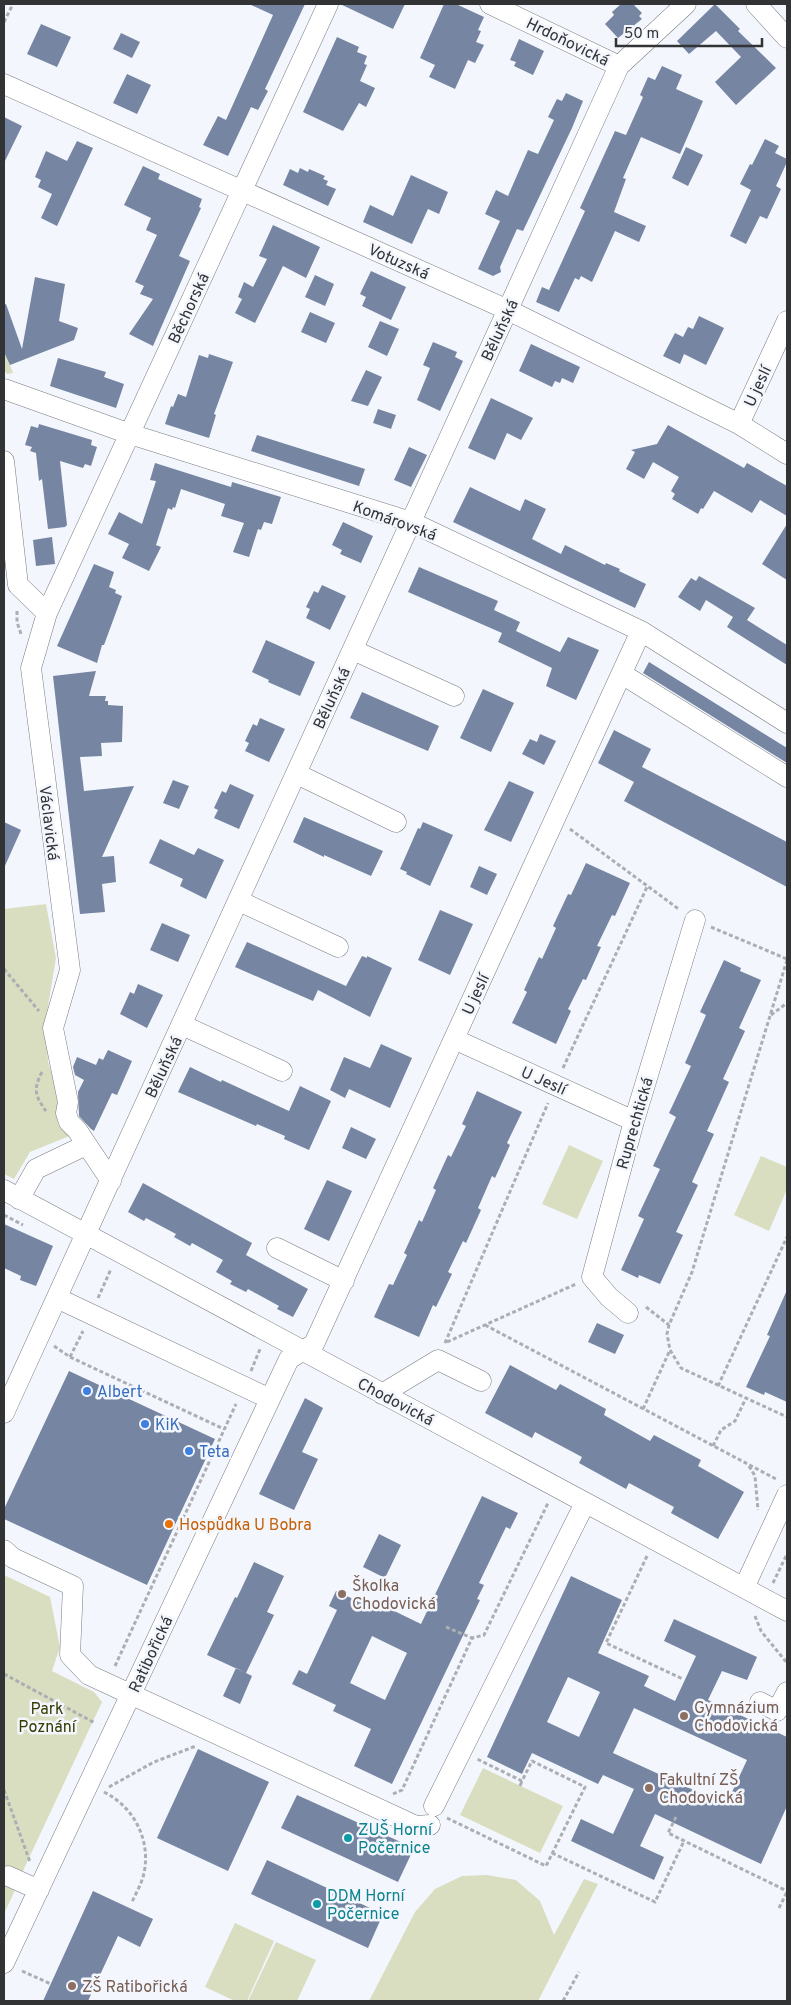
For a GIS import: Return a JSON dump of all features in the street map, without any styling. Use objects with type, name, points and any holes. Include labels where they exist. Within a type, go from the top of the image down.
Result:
[{"type":"street","name":"Běchorská","points":[[47,613],[328,4]]},
{"type":"street","name":"Hrdoňovická","points":[[490,4],[619,66]]},
{"type":"street","name":"Běluňská","points":[[4,1414],[619,66],[686,4]]},
{"type":"street","points":[[756,4],[787,38]]},
{"type":"street","name":"Votuzská","points":[[4,84],[508,310],[739,424],[787,454]]},
{"type":"street","name":"U jeslí","points":[[739,424],[787,321]]},
{"type":"street","name":"Komárovská","points":[[4,389],[130,434],[411,522],[641,631],[787,723]]},
{"type":"street","points":[[4,462],[18,585],[47,613]]},
{"type":"street","name":"Václavická","points":[[47,613],[31,668],[70,970],[53,1028],[68,1102],[66,1113],[69,1122],[77,1130],[111,1181]]},
{"type":"street","name":"U jeslí","points":[[303,1351],[314,1344],[344,1281],[641,631]]},
{"type":"street","points":[[353,650],[454,696]]},
{"type":"street","points":[[622,674],[787,777]]},
{"type":"street","points":[[296,774],[396,822]]},
{"type":"street","points":[[239,900],[338,947]]},
{"type":"street","name":"Ruprechtická","points":[[592,1277],[634,1121],[695,920]]},
{"type":"street","points":[[182,1026],[282,1071]]},
{"type":"street","name":"U Jeslí","points":[[454,1039],[634,1121]]},
{"type":"street","points":[[11,1194],[36,1169],[86,1145]]},
{"type":"street","name":"Chodovická","points":[[11,1194],[787,1611]]},
{"type":"street","points":[[277,1248],[344,1281]]},
{"type":"street","points":[[592,1277],[609,1297],[634,1308]]},
{"type":"street","points":[[57,1298],[270,1399]]},
{"type":"street","name":"Ratibořická","points":[[4,1963],[23,1883],[96,1788],[130,1695],[270,1399],[289,1359],[303,1351]]},
{"type":"street","points":[[382,1394],[441,1352],[481,1381]]},
{"type":"street","points":[[744,1588],[783,1488]]},
{"type":"street","points":[[4,1550],[13,1558],[73,1586],[70,1655],[89,1676],[416,1826],[432,1816],[461,1752],[585,1503]]},
{"type":"street","points":[[760,1702],[777,1711],[787,1692]]},
{"type":"path","points":[[4,22],[13,4]]},
{"type":"path","points":[[556,818],[647,887],[695,920],[787,959],[692,1272],[668,1324],[667,1334],[670,1350],[681,1368],[787,1417]]},
{"type":"path","points":[[441,1352],[555,1085],[647,887]]},
{"type":"path","points":[[4,969],[53,1028]]},
{"type":"path","points":[[770,1015],[787,1003]]},
{"type":"path","points":[[4,1215],[30,1228]]},
{"type":"path","points":[[718,1386],[787,1237]]},
{"type":"path","points":[[441,1352],[485,1325],[592,1277]]},
{"type":"path","points":[[634,1308],[668,1324]]},
{"type":"path","points":[[485,1325],[713,1446],[783,1488]]},
{"type":"path","points":[[39,1337],[70,1357],[224,1429]]},
{"type":"path","points":[[108,1684],[261,1347]]},
{"type":"path","points":[[643,1409],[670,1350]]},
{"type":"path","points":[[713,1446],[721,1430],[735,1421],[746,1398]]},
{"type":"path","points":[[446,1627],[472,1638],[484,1635],[555,1487]]},
{"type":"path","points":[[654,1540],[606,1643],[683,1678]]},
{"type":"path","points":[[744,1588],[761,1631],[787,1663]]},
{"type":"path","points":[[381,1810],[386,1798],[402,1790],[472,1638]]},
{"type":"path","points":[[4,1674],[96,1724]]},
{"type":"path","points":[[92,1732],[100,1716]]},
{"type":"path","points":[[96,1788],[178,1752],[226,1739]]},
{"type":"path","points":[[461,1752],[522,1781]]},
{"type":"path","points":[[432,1816],[436,1813],[546,1866],[584,1787],[532,1762],[520,1786]]},
{"type":"path","points":[[96,1788],[121,1801],[131,1813],[140,1829],[146,1849],[144,1874],[132,1902]]},
{"type":"path","points":[[4,1790],[30,1863]]},
{"type":"path","points":[[676,1817],[668,1833],[787,1891],[779,1908]]},
{"type":"path","points":[[552,1853],[656,1902],[684,1841]]},
{"type":"path","points":[[23,1883],[34,1854]]},
{"type":"path","points":[[4,1963],[51,1984]]},
{"type":"path","points":[[563,2001],[579,1972]]},
{"type":"green space","points":[[4,349],[13,373],[7,374],[4,370]]},
{"type":"green space","points":[[46,904],[56,958],[46,1018],[48,1062],[72,1135],[30,1152],[14,1179],[4,1174],[4,909]]},
{"type":"green space","points":[[569,1145],[603,1161],[577,1219],[542,1204]]},
{"type":"green space","points":[[761,1156],[787,1167],[787,1189],[769,1231],[734,1215]]},
{"type":"green space","name":"Park Poznání","points":[[4,1575],[50,1597],[60,1647],[52,1671],[94,1692],[102,1702],[22,1873],[4,1881]]},
{"type":"green space","points":[[483,1768],[563,1806],[540,1853],[460,1815]]},
{"type":"green space","points":[[487,1875],[516,1880],[540,1901],[554,1935],[584,1879],[598,1884],[538,2001],[369,2001],[415,1912],[435,1889],[462,1876]]},
{"type":"green space","points":[[4,1884],[15,1890],[4,1914]]},
{"type":"green space","points":[[235,1923],[274,1941],[247,2001],[235,2001],[205,1987]]},
{"type":"green space","points":[[276,1942],[316,1960],[297,2001],[248,2001]]},
{"type":"building","points":[[249,4],[305,4],[265,89],[268,91],[258,110],[251,107],[228,156],[203,145],[218,116],[226,120],[273,15]]},
{"type":"building","points":[[340,4],[405,4],[393,29]]},
{"type":"building","points":[[444,4],[456,4],[484,17],[478,30],[481,31],[476,42],[484,45],[475,63],[468,60],[455,89],[429,77],[435,65],[420,58]]},
{"type":"building","points":[[621,4],[633,4],[642,13],[639,16],[642,19],[618,38],[605,24],[614,15],[612,12]]},
{"type":"building","points":[[715,4],[740,29],[738,31],[776,68],[736,105],[715,82],[741,57],[716,31],[689,54],[677,41]]},
{"type":"building","points":[[41,24],[71,37],[57,67],[27,54]]},
{"type":"building","points":[[121,33],[140,42],[132,58],[113,49]]},
{"type":"building","points":[[337,37],[359,47],[357,52],[367,56],[364,64],[367,65],[360,81],[375,88],[366,107],[359,103],[343,131],[303,112]]},
{"type":"building","points":[[519,39],[544,51],[533,75],[514,66],[516,62],[510,60]]},
{"type":"building","points":[[662,66],[682,75],[676,89],[703,101],[680,154],[641,137],[623,178],[626,179],[614,212],[646,226],[639,242],[615,231],[592,282],[581,276],[579,280],[575,278],[559,312],[536,302],[542,287],[549,290],[585,211],[580,208],[615,131],[626,135],[643,97],[640,95],[648,77],[655,80]]},
{"type":"building","points":[[127,74],[151,85],[137,114],[113,103]]},
{"type":"building","points":[[566,93],[583,101],[523,231],[517,229],[500,267],[501,272],[493,276],[478,269],[500,221],[485,214],[496,190],[508,196],[528,150],[538,154],[554,120],[548,117],[557,99],[562,101]]},
{"type":"building","points":[[4,117],[22,126],[4,163]]},
{"type":"building","points":[[765,139],[779,146],[775,153],[787,159],[787,162],[776,186],[781,189],[767,219],[760,216],[746,244],[730,236],[751,190],[740,184]]},
{"type":"building","points":[[77,141],[93,148],[57,226],[41,218],[52,194],[38,187],[41,180],[35,177],[46,151],[67,161]]},
{"type":"building","points":[[686,147],[703,155],[688,186],[672,178]]},
{"type":"building","points":[[143,166],[160,174],[158,179],[202,199],[199,207],[201,208],[179,256],[190,261],[153,346],[129,334],[153,299],[140,294],[144,286],[135,282],[157,235],[146,230],[151,218],[124,205]]},
{"type":"building","points":[[300,168],[308,172],[309,169],[325,176],[323,179],[328,181],[326,185],[336,189],[328,206],[283,185],[290,169],[298,173]]},
{"type":"building","points":[[411,175],[448,192],[439,214],[428,209],[412,244],[363,222],[370,205],[393,216]]},
{"type":"building","points":[[273,225],[320,247],[306,278],[283,266],[255,323],[235,313],[242,299],[238,297],[244,282],[253,287],[267,259],[259,256]]},
{"type":"building","points":[[371,271],[406,287],[391,320],[362,306],[366,297],[360,294]]},
{"type":"building","points":[[315,275],[334,284],[325,306],[305,297]]},
{"type":"building","points":[[35,277],[65,284],[59,321],[78,328],[74,340],[10,365],[4,352],[4,305],[6,304],[22,349]]},
{"type":"building","points":[[310,312],[335,323],[326,343],[301,332]]},
{"type":"building","points":[[699,316],[724,328],[706,365],[684,354],[680,364],[663,356],[675,333],[683,337],[688,327],[693,329]]},
{"type":"building","points":[[380,321],[399,329],[387,356],[368,347]]},
{"type":"building","points":[[433,342],[457,352],[455,357],[463,361],[440,411],[417,400],[430,368],[423,365]]},
{"type":"building","points":[[531,344],[580,367],[573,383],[562,378],[560,383],[555,381],[552,387],[519,371]]},
{"type":"building","points":[[209,354],[233,362],[214,414],[216,415],[209,438],[165,424],[171,406],[173,407],[178,394],[186,397],[199,355],[208,358]]},
{"type":"building","points":[[58,358],[106,372],[104,377],[124,384],[116,408],[50,386]]},
{"type":"building","points":[[366,370],[382,377],[368,406],[351,401]]},
{"type":"building","points":[[491,398],[533,418],[521,440],[507,433],[495,460],[468,448]]},
{"type":"building","points":[[378,409],[396,415],[391,429],[373,423]]},
{"type":"building","points":[[39,424],[92,440],[91,445],[97,447],[91,466],[85,464],[83,468],[60,461],[67,525],[65,527],[48,529],[42,479],[39,481],[36,453],[30,451],[32,447],[25,445],[31,426],[38,428]]},
{"type":"building","points":[[668,425],[744,468],[747,463],[787,486],[787,516],[760,500],[752,513],[714,491],[698,514],[672,499],[675,494],[671,491],[679,477],[653,462],[644,479],[626,469],[635,452],[631,450],[657,444]]},
{"type":"building","points":[[257,435],[365,469],[359,486],[251,451]]},
{"type":"building","points":[[409,447],[427,455],[411,487],[394,480]]},
{"type":"building","points":[[155,463],[231,487],[232,482],[281,497],[272,524],[264,522],[261,530],[258,529],[249,557],[233,552],[244,523],[221,516],[225,504],[181,489],[175,508],[173,507],[172,510],[168,508],[156,545],[161,547],[149,571],[122,558],[129,544],[108,534],[119,512],[142,524],[156,481],[150,480]]},
{"type":"building","points":[[470,487],[520,511],[525,499],[546,509],[532,539],[561,554],[565,545],[605,565],[606,563],[620,569],[619,571],[646,584],[635,608],[453,522]]},
{"type":"building","points":[[343,522],[373,536],[361,563],[340,554],[342,550],[332,545]]},
{"type":"building","points":[[787,524],[787,580],[762,564]]},
{"type":"building","points":[[52,537],[55,564],[36,566],[33,540]]},
{"type":"building","points":[[94,564],[114,572],[109,587],[116,590],[115,593],[122,596],[104,645],[102,645],[97,663],[57,646]]},
{"type":"building","points":[[419,567],[498,601],[494,610],[520,622],[516,631],[560,652],[568,637],[599,650],[576,700],[546,686],[552,668],[498,642],[502,633],[408,592]]},
{"type":"building","points":[[699,576],[755,608],[747,620],[787,645],[787,665],[727,627],[733,617],[706,600],[700,611],[678,597],[691,578],[696,581]]},
{"type":"building","points":[[322,585],[346,596],[330,630],[306,618],[310,609],[306,607],[314,591],[318,593]]},
{"type":"building","points":[[266,640],[315,662],[300,696],[268,682],[269,680],[252,672]]},
{"type":"building","points":[[649,662],[787,748],[787,763],[643,673]]},
{"type":"building","points":[[96,671],[89,696],[106,696],[105,701],[108,701],[108,705],[123,706],[122,742],[101,743],[102,756],[80,757],[84,791],[134,786],[102,857],[114,856],[116,882],[102,884],[105,912],[80,914],[53,676]]},
{"type":"building","points":[[483,689],[514,703],[491,752],[460,738]]},
{"type":"building","points":[[362,692],[439,726],[428,751],[350,718]]},
{"type":"building","points":[[260,718],[285,729],[269,762],[245,751],[249,743],[245,741],[253,724],[257,726]]},
{"type":"building","points":[[614,730],[651,749],[642,767],[787,842],[787,887],[624,801],[634,782],[598,763]]},
{"type":"building","points":[[540,734],[556,741],[544,765],[522,754],[530,739],[537,742]]},
{"type":"building","points":[[173,780],[189,786],[179,809],[163,803]]},
{"type":"building","points":[[509,781],[534,792],[511,842],[484,830]]},
{"type":"building","points":[[230,784],[254,795],[239,829],[214,818],[218,810],[214,808],[222,791],[226,793]]},
{"type":"building","points":[[304,817],[383,851],[371,876],[293,842]]},
{"type":"building","points":[[4,822],[21,830],[4,868]]},
{"type":"building","points":[[423,822],[453,835],[430,886],[400,869],[418,828],[420,829]]},
{"type":"building","points":[[160,839],[194,855],[198,848],[224,860],[206,899],[180,886],[183,879],[149,863]]},
{"type":"building","points":[[586,863],[630,883],[615,916],[612,915],[597,946],[601,947],[586,980],[583,979],[568,1009],[571,1011],[556,1044],[512,1023],[527,992],[524,990],[539,957],[542,959],[556,928],[553,926],[568,894],[571,895]]},
{"type":"building","points":[[479,866],[497,874],[487,895],[470,887]]},
{"type":"building","points":[[440,910],[473,924],[450,975],[418,960]]},
{"type":"building","points":[[162,923],[190,935],[178,962],[150,950]]},
{"type":"building","points":[[247,942],[346,986],[362,956],[367,958],[367,956],[392,968],[370,1017],[318,990],[313,1001],[235,967]]},
{"type":"building","points":[[724,960],[741,968],[740,971],[761,980],[739,1028],[745,1031],[723,1079],[729,1082],[707,1131],[714,1134],[692,1182],[698,1185],[676,1232],[683,1235],[660,1284],[639,1275],[638,1278],[621,1270],[644,1219],[638,1216],[660,1169],[653,1166],[676,1117],[669,1113],[691,1066],[685,1063],[706,1015],[700,1012]]},
{"type":"building","points":[[138,984],[163,995],[147,1028],[120,1014],[130,992],[134,994]]},
{"type":"building","points":[[381,1044],[412,1058],[390,1108],[349,1089],[345,1098],[330,1090],[344,1057],[370,1068]]},
{"type":"building","points":[[108,1050],[132,1061],[117,1095],[112,1093],[94,1131],[79,1116],[78,1092],[84,1080],[75,1075],[73,1067],[77,1057],[96,1065],[99,1058],[103,1060]]},
{"type":"building","points":[[190,1067],[289,1111],[300,1086],[331,1101],[309,1150],[284,1139],[285,1136],[257,1124],[256,1126],[178,1092]]},
{"type":"building","points":[[477,1091],[522,1112],[507,1143],[510,1145],[495,1178],[492,1176],[478,1208],[481,1210],[466,1243],[463,1241],[448,1272],[452,1274],[436,1307],[433,1305],[419,1337],[374,1317],[389,1284],[393,1285],[407,1255],[404,1253],[419,1220],[422,1222],[436,1190],[433,1188],[448,1155],[451,1157],[466,1126],[462,1124]]},
{"type":"building","points":[[351,1127],[376,1139],[366,1159],[342,1148]]},
{"type":"building","points":[[327,1180],[352,1191],[329,1241],[304,1229]]},
{"type":"building","points":[[143,1183],[252,1243],[246,1255],[308,1289],[293,1317],[277,1309],[279,1306],[248,1289],[246,1292],[230,1284],[232,1281],[216,1272],[223,1260],[192,1243],[190,1246],[174,1237],[176,1234],[146,1218],[144,1221],[128,1212]]},
{"type":"building","points":[[4,1224],[53,1246],[36,1286],[20,1280],[21,1276],[4,1268]]},
{"type":"building","points":[[787,1290],[787,1402],[765,1392],[764,1395],[746,1387],[770,1336],[767,1335]]},
{"type":"building","points":[[597,1323],[624,1335],[615,1354],[588,1342]]},
{"type":"building","points":[[510,1365],[556,1390],[560,1384],[606,1409],[604,1415],[650,1441],[654,1435],[701,1460],[698,1466],[744,1492],[718,1539],[671,1513],[674,1507],[629,1483],[626,1489],[579,1463],[582,1457],[535,1432],[532,1438],[485,1413]]},
{"type":"building","points":[[69,1371],[215,1439],[147,1585],[4,1519],[4,1509]]},
{"type":"building","points":[[305,1398],[323,1408],[302,1452],[318,1459],[294,1510],[259,1494]]},
{"type":"building","points":[[482,1496],[518,1513],[510,1529],[506,1527],[479,1583],[484,1585],[477,1599],[480,1600],[392,1784],[354,1766],[371,1729],[333,1711],[336,1705],[292,1684],[299,1670],[307,1674],[337,1610],[329,1606],[336,1591],[381,1612],[384,1606],[421,1624]],"holes":[[[372,1636],[407,1653],[385,1700],[350,1683]]]},
{"type":"building","points":[[379,1534],[401,1545],[385,1578],[363,1567]]},
{"type":"building","points":[[254,1562],[284,1576],[267,1612],[274,1615],[246,1673],[207,1655]]},
{"type":"building","points":[[571,1576],[622,1600],[598,1653],[649,1676],[644,1686],[675,1701],[696,1656],[664,1641],[674,1619],[757,1657],[747,1680],[722,1671],[708,1700],[787,1737],[787,1806],[761,1864],[655,1814],[640,1846],[664,1857],[654,1880],[571,1841],[581,1819],[613,1834],[634,1789],[603,1775],[598,1784],[532,1753],[522,1774],[487,1757]],"holes":[[[568,1677],[600,1692],[579,1737],[547,1722]],[[634,1708],[747,1760],[726,1805],[613,1753]]]},
{"type":"building","points":[[236,1668],[252,1676],[240,1704],[223,1696]]},
{"type":"building","points":[[198,1749],[269,1782],[228,1871],[157,1838]]},
{"type":"building","name":"ZUŠ Horní Počernice","points":[[297,1795],[414,1848],[398,1882],[281,1828]]},
{"type":"building","name":"DDM Horní Počernice","points":[[267,1860],[383,1914],[368,1948],[251,1894]]},
{"type":"building","name":"ZŠ Ratibořická","points":[[93,1891],[153,1919],[140,1947],[118,1936],[88,2001],[43,2001]]},
{"type":"place","name":"Albert","points":[[87,1391]]},
{"type":"place","name":"KiK","points":[[145,1424]]},
{"type":"place","name":"Teta","points":[[189,1451]]},
{"type":"place","name":"Hospůdka U Bobra","points":[[169,1524]]},
{"type":"place","name":"Školka Chodovická","points":[[342,1594]]},
{"type":"place","name":"Gymnázium Chodovická","points":[[684,1716]]},
{"type":"place","name":"Fakultní ZŠ Chodovická","points":[[649,1788]]},
{"type":"place","name":"ZUŠ Horní Počernice","points":[[348,1838]]},
{"type":"place","name":"DDM Horní Počernice","points":[[317,1904]]},
{"type":"place","name":"ZŠ Ratibořická","points":[[72,1986]]}]
